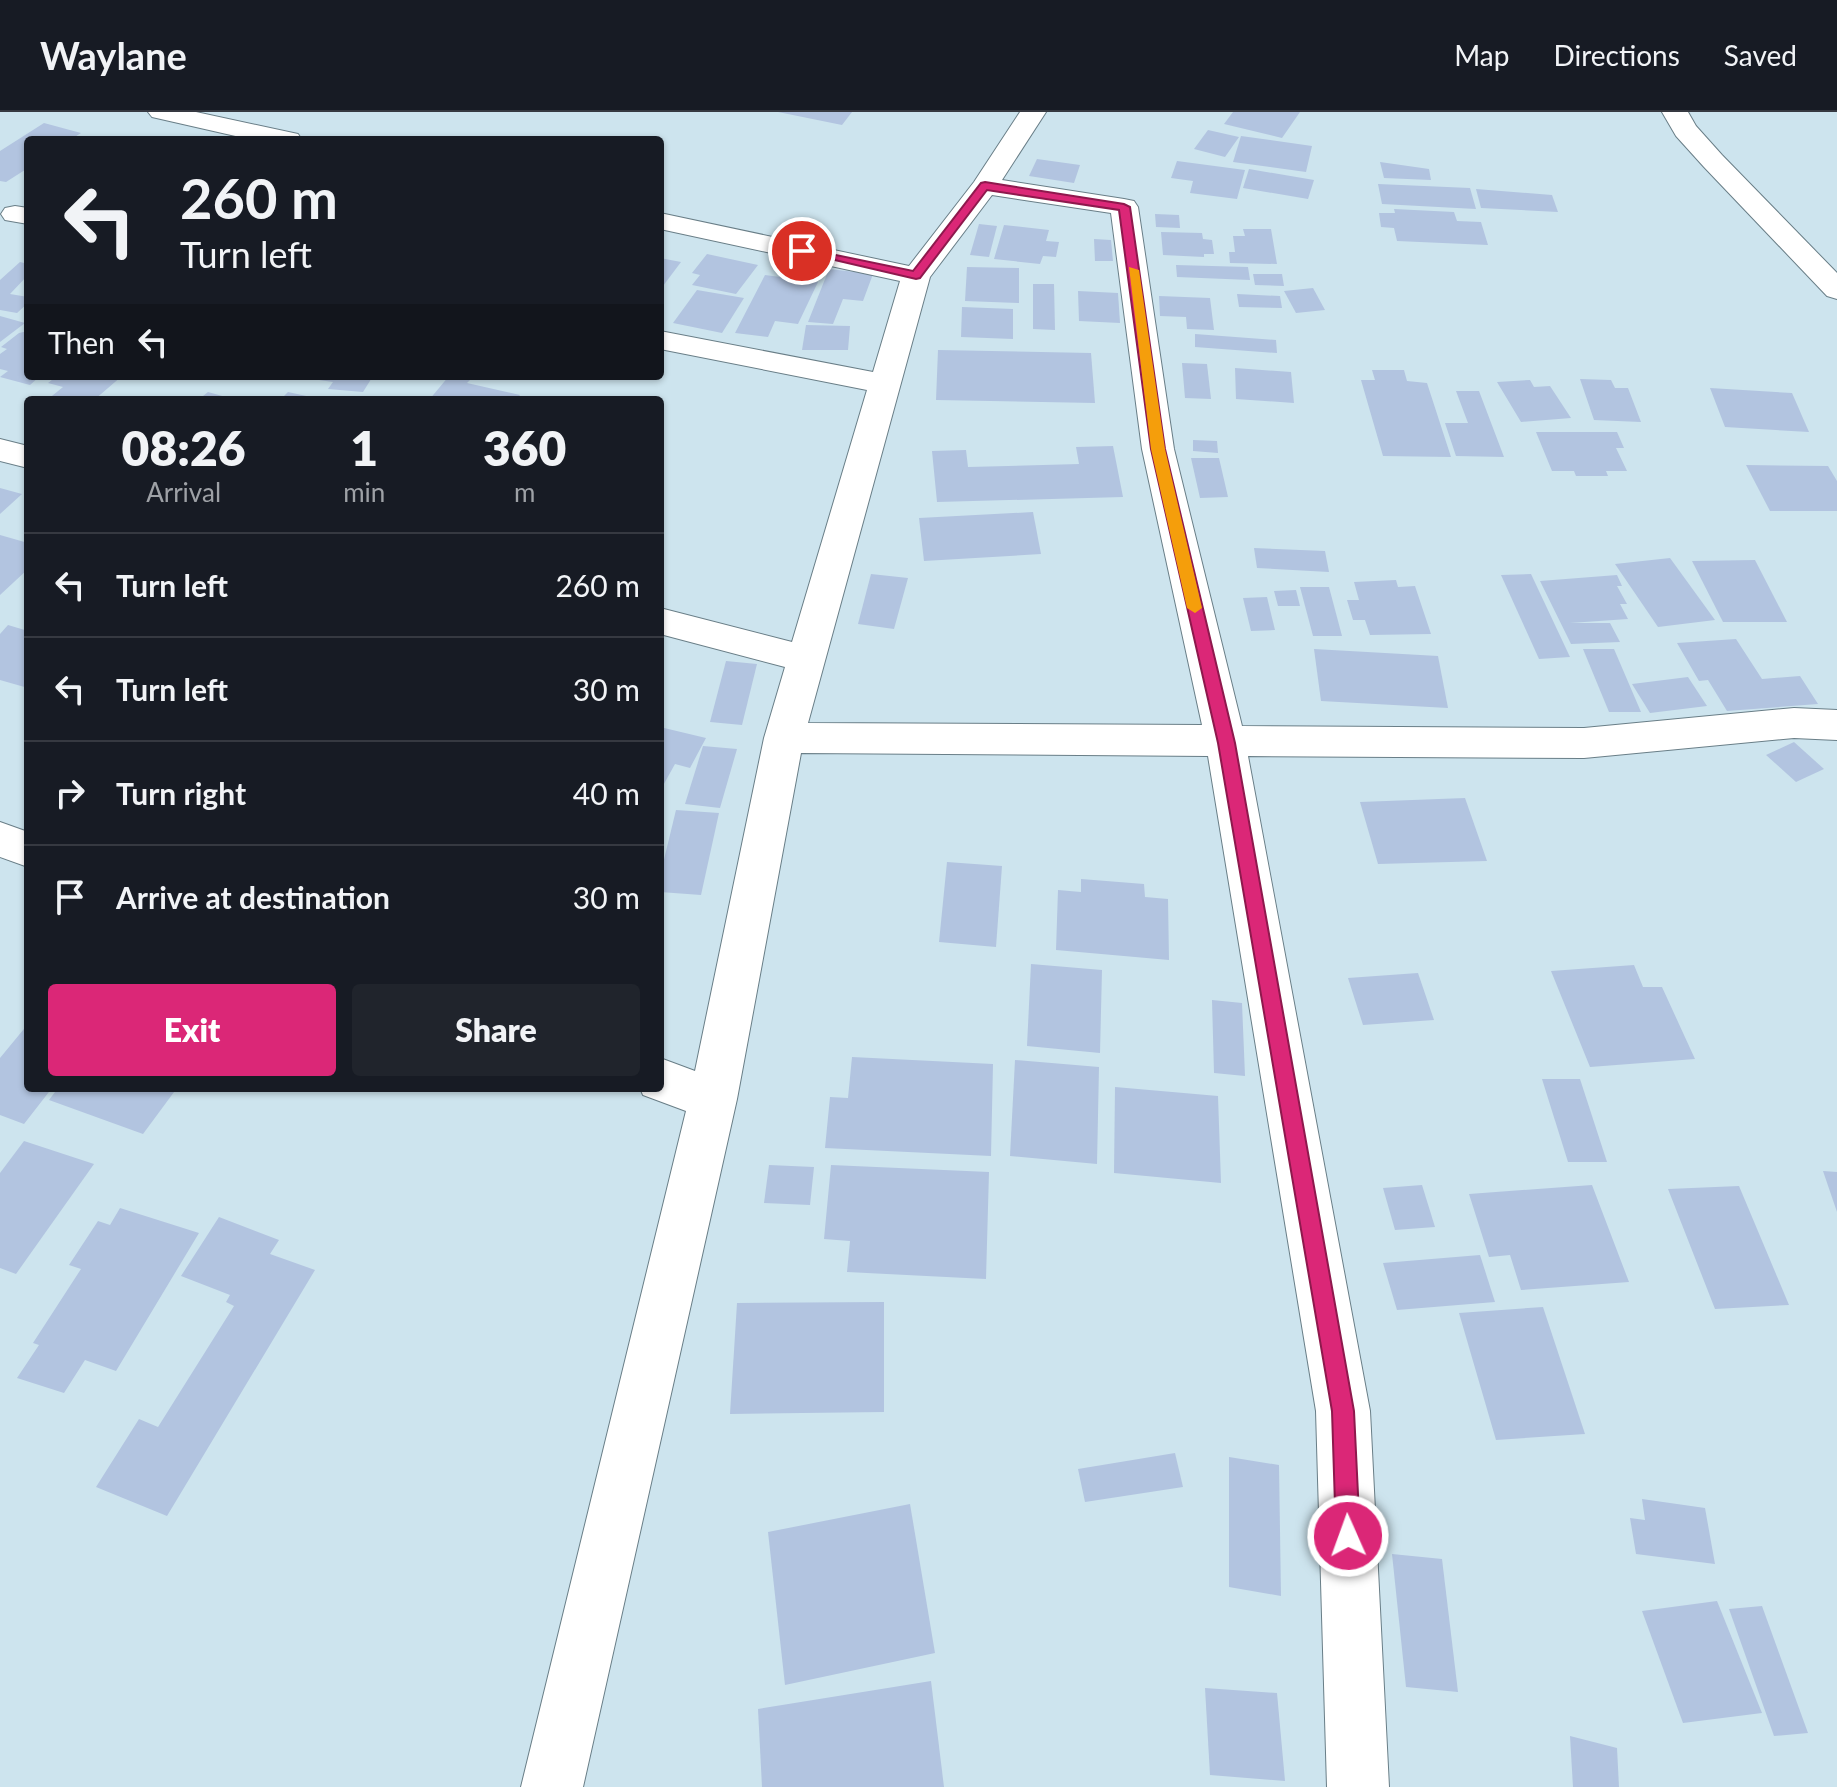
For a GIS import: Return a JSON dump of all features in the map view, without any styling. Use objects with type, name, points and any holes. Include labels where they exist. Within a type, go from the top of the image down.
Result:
[{"type":"street","points":[[161,112],[271,136]]},
{"type":"street","points":[[552,1787],[713,1099],[784,738],[806,659],[916,276],[985,186],[1033,112]]},
{"type":"street","points":[[1675,112],[1685,130],[1713,161],[1837,290]]},
{"type":"street","points":[[985,186],[1124,207],[1158,449],[1226,743],[1343,1411],[1358,1787]]},
{"type":"street","points":[[664,222],[916,276]]},
{"type":"street","points":[[664,341],[885,384]]},
{"type":"street","points":[[0,450],[24,456]]},
{"type":"street","points":[[664,622],[806,659]]},
{"type":"street","points":[[784,738],[1584,743],[1794,723],[1837,725]]},
{"type":"street","points":[[0,839],[24,848]]},
{"type":"street","points":[[664,1081],[713,1099]]},
{"type":"building","points":[[778,112],[852,112],[842,125]]},
{"type":"building","points":[[1233,112],[1300,112],[1282,138],[1224,124]]},
{"type":"building","points":[[44,123],[81,133],[76,136],[24,136],[24,171],[6,182],[0,181],[0,151]]},
{"type":"building","points":[[1208,130],[1239,137],[1225,157],[1194,149]]},
{"type":"building","points":[[1241,136],[1312,146],[1306,172],[1233,162]]},
{"type":"building","points":[[1037,159],[1080,165],[1074,183],[1029,176]]},
{"type":"building","points":[[1177,161],[1245,170],[1237,199],[1190,193],[1193,181],[1171,178]]},
{"type":"building","points":[[1380,162],[1429,169],[1431,180],[1384,178]]},
{"type":"building","points":[[1249,169],[1314,180],[1308,199],[1243,188]]},
{"type":"building","points":[[1378,184],[1470,188],[1476,209],[1382,204]]},
{"type":"building","points":[[1476,189],[1552,195],[1558,212],[1481,208]]},
{"type":"building","points":[[1394,209],[1454,212],[1457,221],[1481,222],[1488,245],[1397,241],[1394,228],[1381,227],[1379,213],[1395,213]]},
{"type":"building","points":[[1155,214],[1179,215],[1180,228],[1156,227]]},
{"type":"building","points":[[979,224],[997,226],[989,257],[970,255]]},
{"type":"building","points":[[1004,225],[1049,230],[1046,241],[1059,242],[1056,257],[1043,256],[1040,264],[994,259]]},
{"type":"building","points":[[1243,229],[1271,229],[1277,264],[1230,263],[1229,252],[1235,252],[1233,236],[1245,236]]},
{"type":"building","points":[[1161,232],[1202,233],[1203,239],[1212,240],[1214,254],[1204,254],[1204,257],[1163,255]]},
{"type":"building","points":[[1094,239],[1111,240],[1113,261],[1095,261]]},
{"type":"building","points":[[707,254],[758,265],[736,294],[692,285],[700,275],[692,273]]},
{"type":"building","points":[[664,259],[681,262],[664,285]]},
{"type":"building","points":[[20,262],[24,263],[24,279],[10,294],[24,296],[24,307],[17,313],[0,310],[0,280]]},
{"type":"building","points":[[1176,265],[1248,267],[1250,280],[1177,277]]},
{"type":"building","points":[[967,267],[1019,268],[1019,303],[965,301]]},
{"type":"building","points":[[829,269],[873,274],[863,301],[843,299],[833,324],[808,322]]},
{"type":"building","points":[[1253,274],[1282,274],[1284,286],[1255,285]]},
{"type":"building","points":[[765,275],[818,282],[798,324],[775,321],[768,337],[735,333]]},
{"type":"building","points":[[1033,284],[1054,284],[1055,330],[1033,329]]},
{"type":"building","points":[[1313,288],[1325,310],[1296,313],[1284,291]]},
{"type":"building","points":[[697,290],[744,298],[722,333],[673,323]]},
{"type":"building","points":[[1078,291],[1118,293],[1120,323],[1079,321]]},
{"type":"building","points":[[1237,294],[1280,296],[1282,308],[1239,307]]},
{"type":"building","points":[[1159,296],[1210,298],[1214,330],[1187,329],[1186,317],[1160,316]]},
{"type":"building","points":[[962,307],[1013,309],[1013,339],[961,337]]},
{"type":"building","points":[[0,316],[24,323],[24,324],[0,342]]},
{"type":"building","points":[[806,325],[850,326],[848,350],[802,350]]},
{"type":"building","points":[[24,332],[24,380],[36,380],[30,385],[0,377],[8,371],[0,369],[0,354],[7,349],[1,347]]},
{"type":"building","points":[[1195,334],[1276,340],[1277,353],[1195,347]]},
{"type":"building","points":[[938,350],[1091,353],[1095,403],[936,400]]},
{"type":"building","points":[[1182,363],[1207,364],[1211,399],[1185,398]]},
{"type":"building","points":[[1235,368],[1291,372],[1294,403],[1236,399]]},
{"type":"building","points":[[1372,370],[1404,370],[1407,381],[1427,383],[1451,457],[1383,456],[1361,380],[1375,380]]},
{"type":"building","points":[[1580,379],[1611,380],[1615,388],[1628,388],[1641,422],[1594,420]]},
{"type":"building","points":[[52,380],[117,380],[99,396],[52,396],[63,387],[48,383]]},
{"type":"building","points":[[319,380],[370,380],[363,392],[328,389],[333,382]]},
{"type":"building","points":[[446,380],[470,380],[467,383],[520,395],[519,396],[432,396]]},
{"type":"building","points":[[1530,380],[1534,387],[1550,386],[1571,418],[1521,422],[1497,382]]},
{"type":"building","points":[[1710,388],[1792,393],[1809,432],[1725,427]]},
{"type":"building","points":[[1456,391],[1479,391],[1504,457],[1456,456],[1445,423],[1468,423]]},
{"type":"building","points":[[288,392],[306,396],[284,396]]},
{"type":"building","points":[[1536,432],[1617,432],[1624,448],[1616,448],[1627,471],[1606,471],[1608,476],[1576,476],[1574,471],[1552,471]]},
{"type":"building","points":[[1193,440],[1217,441],[1218,453],[1193,451]]},
{"type":"building","points":[[1113,446],[1123,497],[937,502],[932,451],[966,450],[968,467],[1079,464],[1076,447]]},
{"type":"building","points":[[1191,458],[1219,458],[1228,497],[1200,498]]},
{"type":"building","points":[[1746,465],[1828,466],[1837,481],[1837,511],[1770,511]]},
{"type":"building","points":[[0,488],[22,494],[0,514]]},
{"type":"building","points":[[1033,512],[1041,554],[924,561],[919,518]]},
{"type":"building","points":[[0,535],[24,542],[24,573],[0,595]]},
{"type":"building","points":[[1254,548],[1325,551],[1329,572],[1257,568]]},
{"type":"building","points":[[1670,558],[1715,620],[1658,627],[1615,564]]},
{"type":"building","points":[[1755,560],[1787,622],[1723,622],[1692,561]]},
{"type":"building","points":[[871,574],[908,578],[894,629],[858,624]]},
{"type":"building","points":[[1531,574],[1570,657],[1539,659],[1501,575]]},
{"type":"building","points":[[1617,575],[1622,586],[1617,586],[1627,604],[1620,604],[1628,619],[1570,623],[1610,623],[1620,642],[1571,644],[1540,581]]},
{"type":"building","points":[[1396,580],[1398,587],[1415,586],[1431,634],[1370,635],[1365,620],[1353,620],[1347,600],[1359,600],[1354,582]]},
{"type":"building","points":[[1300,587],[1329,587],[1342,636],[1313,636]]},
{"type":"building","points":[[1296,590],[1300,606],[1278,606],[1274,591]]},
{"type":"building","points":[[1267,597],[1275,630],[1251,631],[1243,598]]},
{"type":"building","points":[[8,625],[24,630],[24,687],[0,680],[0,634]]},
{"type":"building","points":[[1736,639],[1762,679],[1800,676],[1818,704],[1727,711],[1708,680],[1699,681],[1677,643]]},
{"type":"building","points":[[1314,649],[1438,656],[1448,708],[1321,701]]},
{"type":"building","points":[[1583,649],[1614,649],[1641,712],[1609,712]]},
{"type":"building","points":[[726,661],[757,664],[742,725],[710,722]]},
{"type":"building","points":[[1688,677],[1707,706],[1650,713],[1632,684]]},
{"type":"building","points":[[664,728],[706,738],[690,768],[675,764],[664,784]]},
{"type":"building","points":[[1794,742],[1824,769],[1796,782],[1766,755]]},
{"type":"building","points":[[703,746],[737,749],[720,808],[685,804]]},
{"type":"building","points":[[1465,798],[1487,861],[1378,864],[1360,802]]},
{"type":"building","points":[[676,810],[719,813],[701,895],[664,892],[664,860]]},
{"type":"building","points":[[947,862],[1002,866],[996,947],[939,942]]},
{"type":"building","points":[[1081,879],[1144,884],[1145,897],[1168,899],[1169,960],[1056,950],[1058,890],[1081,892]]},
{"type":"building","points":[[1031,964],[1102,970],[1100,1053],[1027,1046]]},
{"type":"building","points":[[1634,965],[1643,987],[1662,987],[1695,1059],[1590,1067],[1551,971]]},
{"type":"building","points":[[1418,973],[1434,1020],[1363,1025],[1348,978]]},
{"type":"building","points":[[1212,1000],[1242,1003],[1245,1076],[1214,1073]]},
{"type":"building","points":[[24,1029],[24,1092],[49,1092],[24,1124],[0,1115],[0,1058]]},
{"type":"building","points":[[852,1057],[993,1064],[991,1156],[825,1148],[830,1097],[848,1098]]},
{"type":"building","points":[[1015,1060],[1099,1067],[1097,1164],[1010,1156]]},
{"type":"building","points":[[1542,1079],[1580,1079],[1607,1162],[1568,1162]]},
{"type":"building","points":[[1115,1087],[1218,1096],[1221,1183],[1114,1173]]},
{"type":"building","points":[[55,1092],[174,1092],[143,1134],[49,1100]]},
{"type":"building","points":[[24,1141],[94,1164],[16,1274],[0,1268],[0,1173]]},
{"type":"building","points":[[769,1165],[814,1167],[810,1205],[764,1203]]},
{"type":"building","points":[[831,1165],[989,1172],[986,1279],[847,1272],[850,1241],[824,1239]]},
{"type":"building","points":[[1823,1171],[1837,1172],[1837,1212]]},
{"type":"building","points":[[1422,1185],[1435,1227],[1395,1230],[1383,1188]]},
{"type":"building","points":[[1592,1185],[1629,1282],[1521,1290],[1510,1255],[1489,1257],[1469,1194]]},
{"type":"building","points":[[1739,1186],[1789,1305],[1715,1309],[1668,1189]]},
{"type":"building","points":[[120,1208],[199,1233],[116,1371],[85,1360],[64,1393],[17,1378],[39,1345],[33,1343],[81,1269],[69,1265],[98,1221],[110,1225]]},
{"type":"building","points":[[219,1217],[279,1240],[270,1254],[315,1270],[167,1516],[96,1487],[139,1419],[158,1427],[234,1306],[226,1302],[230,1295],[181,1276]]},
{"type":"building","points":[[1480,1255],[1495,1302],[1397,1310],[1383,1263]]},
{"type":"building","points":[[884,1302],[884,1412],[730,1414],[737,1303]]},
{"type":"building","points":[[1543,1307],[1585,1434],[1496,1440],[1459,1313]]},
{"type":"building","points":[[1175,1453],[1183,1487],[1085,1502],[1078,1469]]},
{"type":"building","points":[[1229,1457],[1279,1465],[1281,1596],[1229,1587]]},
{"type":"building","points":[[1642,1499],[1705,1508],[1715,1564],[1636,1554],[1630,1518],[1645,1520]]},
{"type":"building","points":[[910,1504],[935,1653],[785,1685],[768,1532]]},
{"type":"building","points":[[1392,1554],[1442,1559],[1458,1692],[1406,1687]]},
{"type":"building","points":[[1717,1601],[1762,1713],[1683,1723],[1642,1611]]},
{"type":"building","points":[[1762,1606],[1808,1733],[1774,1736],[1729,1609]]},
{"type":"building","points":[[931,1681],[944,1787],[762,1787],[758,1709]]},
{"type":"building","points":[[1205,1688],[1277,1693],[1285,1781],[1210,1775]]},
{"type":"building","points":[[1570,1736],[1617,1748],[1619,1787],[1573,1787]]},
{"type":"slow traffic","points":[[1133,270],[1158,449],[1195,608]]},
{"type":"route","points":[[802,251],[916,276],[985,186],[1124,207],[1158,449],[1226,743],[1343,1411],[1348,1536]]}]
